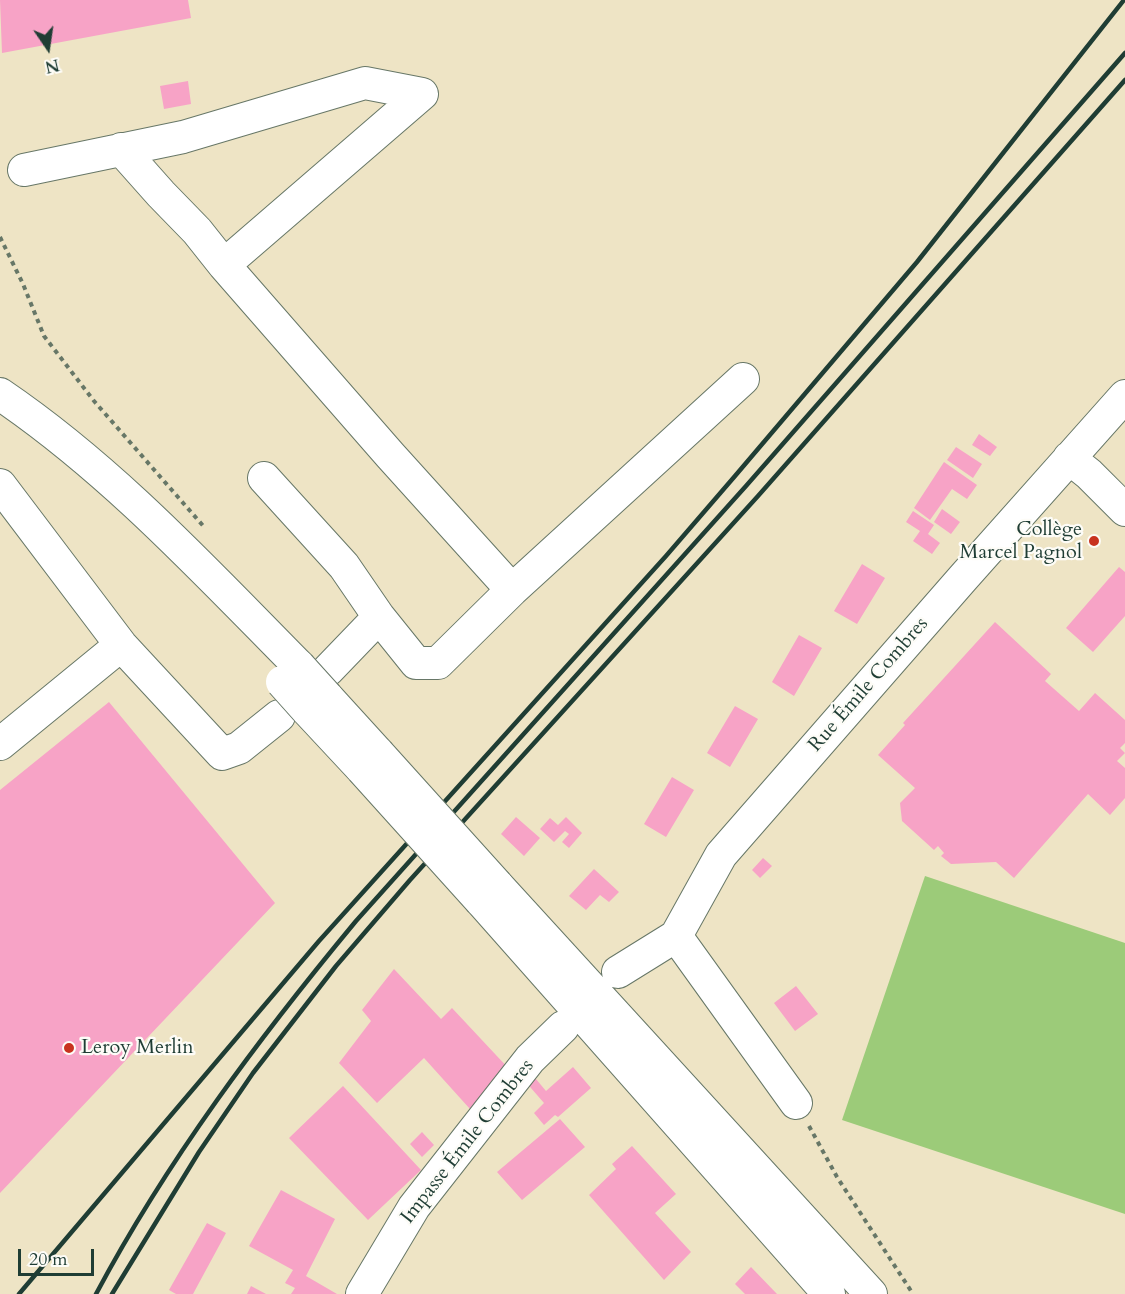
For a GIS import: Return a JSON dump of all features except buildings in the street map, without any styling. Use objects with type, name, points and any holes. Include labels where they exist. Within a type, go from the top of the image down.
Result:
[{"type":"street","points":[[24,170],[183,137],[365,83],[422,94],[224,265]]},
{"type":"street","points":[[121,149],[197,231],[390,455],[512,590]]},
{"type":"street","points":[[264,478],[344,566],[379,617],[416,663],[438,663],[512,590],[743,379]]},
{"type":"street","points":[[0,394],[30,415],[109,479],[181,547],[304,690],[489,893],[871,1294]]},
{"type":"street","name":"Rue Émile Combres","points":[[618,972],[676,936],[721,855],[1125,396]]},
{"type":"street","points":[[0,411],[99,490],[211,602],[304,690]]},
{"type":"street","points":[[1070,458],[1125,510]]},
{"type":"street","points":[[2,493],[121,645],[222,754],[239,748],[304,690],[379,617]]},
{"type":"street","points":[[0,744],[121,645]]},
{"type":"street","points":[[489,893],[829,1294]]},
{"type":"street","points":[[676,936],[796,1103]]},
{"type":"street","name":"Impasse Émile Combres","points":[[362,1294],[414,1207],[530,1059],[563,1027]]},
{"type":"path","points":[[0,237],[23,284],[44,336],[94,401],[210,534]]},
{"type":"path","points":[[796,1103],[837,1177],[913,1294]]},
{"type":"green space","points":[[925,876],[1125,943],[1125,1214],[842,1120]]},
{"type":"railway","points":[[19,1294],[319,941],[666,556],[735,476],[917,262],[1124,0]]},
{"type":"railway","points":[[96,1294],[153,1195],[184,1148],[250,1055],[356,921],[746,486],[1125,53]]},
{"type":"railway","points":[[112,1294],[199,1152],[253,1073],[336,966],[410,880],[758,496],[1125,80]]},
{"type":"place","name":"Collège Marcel Pagnol","points":[[1094,541]]},
{"type":"place","name":"Leroy Merlin","points":[[69,1048]]}]
